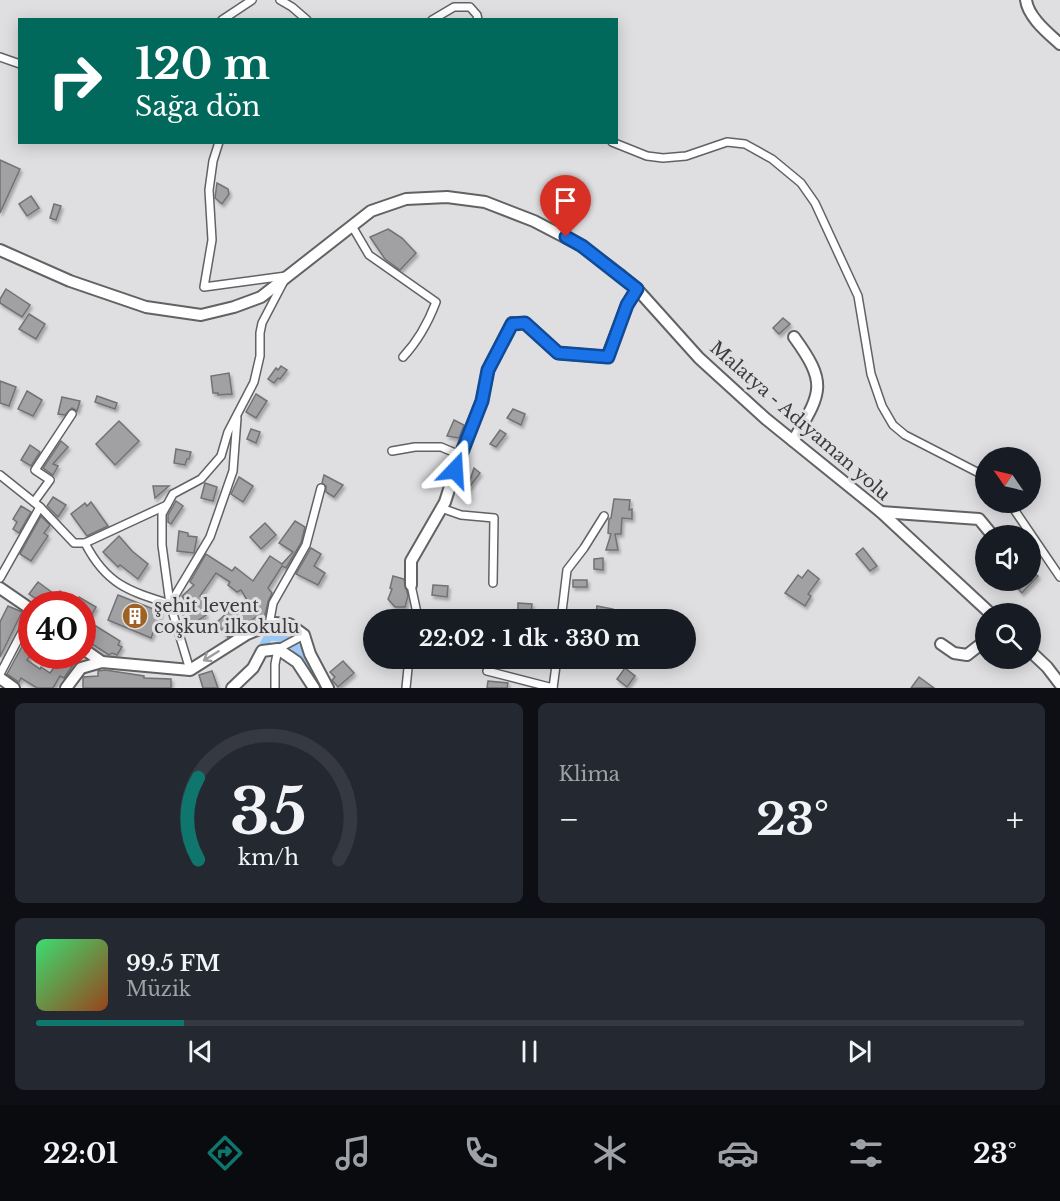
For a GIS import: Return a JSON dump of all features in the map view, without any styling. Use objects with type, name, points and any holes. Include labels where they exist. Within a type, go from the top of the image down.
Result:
[{"type":"main road","points":[[1026,0],[1039,23],[1060,44]]},
{"type":"main road","name":"Malatya - Adıyaman yolu","points":[[0,250],[70,281],[146,307],[201,315],[261,297],[371,211],[406,199],[447,197],[485,202],[534,221],[582,246],[637,289],[699,358],[793,441],[881,512],[979,603]]},
{"type":"main road","points":[[411,585],[411,561],[441,508],[482,401],[488,370],[512,324],[525,323],[558,353],[608,357],[627,305],[637,289]]},
{"type":"main road","points":[[793,441],[817,395],[818,378],[808,356],[794,337]]},
{"type":"main road","points":[[881,512],[979,519],[984,525]]},
{"type":"main road","points":[[0,588],[18,601]]},
{"type":"main road","points":[[66,688],[81,668],[102,662],[190,670],[247,634],[274,623],[290,624],[304,634],[310,654],[328,688]]},
{"type":"main road","points":[[940,644],[954,652],[967,655],[975,649]]},
{"type":"main road","points":[[232,688],[253,668],[262,651],[279,649],[297,662],[314,688]]},
{"type":"main road","points":[[96,658],[102,662]]},
{"type":"main road","points":[[1041,661],[1060,684]]},
{"type":"main road","points":[[0,676],[14,688]]},
{"type":"street","points":[[225,18],[252,0]]},
{"type":"street","points":[[280,0],[305,18]]},
{"type":"street","points":[[435,18],[454,7],[470,7],[478,18]]},
{"type":"street","points":[[0,57],[18,63]]},
{"type":"street","points":[[617,144],[647,156],[663,158],[686,156],[727,142],[745,144],[772,159],[801,183],[815,202],[858,296],[871,374],[882,406],[893,425],[905,435],[975,471]]},
{"type":"street","points":[[218,144],[208,190],[212,240],[204,287],[288,276]]},
{"type":"street","points":[[352,226],[369,255],[436,302],[415,344],[403,357]]},
{"type":"street","points":[[190,670],[170,604],[162,545],[162,514],[173,494],[201,479],[221,456],[228,432],[254,382],[260,356],[262,323],[288,276]]},
{"type":"street","points":[[0,578],[50,480],[35,470],[72,414]]},
{"type":"street","points":[[170,604],[210,537],[233,471],[238,414]]},
{"type":"street","points":[[392,451],[415,447],[441,447],[460,455]]},
{"type":"street","points":[[0,475],[37,505],[74,543],[85,543],[167,504]]},
{"type":"street","points":[[268,625],[273,603],[306,545],[321,488]]},
{"type":"street","points":[[441,508],[461,515],[494,518],[493,583]]},
{"type":"street","points":[[1016,513],[1060,577]]},
{"type":"street","points":[[562,609],[567,570],[604,516]]},
{"type":"street","points":[[85,543],[97,563],[113,581],[170,604]]},
{"type":"street","points":[[411,585],[416,609]]},
{"type":"street","points":[[275,688],[275,664],[279,649],[304,634]]},
{"type":"street","points":[[0,676],[18,639]]},
{"type":"street","points":[[406,688],[408,669]]},
{"type":"street","points":[[487,671],[523,685],[553,688],[556,669]]},
{"type":"building","points":[[0,160],[20,169],[0,213]]},
{"type":"building","points":[[217,183],[228,189],[229,194],[222,204],[215,198]]},
{"type":"building","points":[[31,196],[39,208],[27,216],[19,204]]},
{"type":"building","points":[[54,204],[61,206],[56,220],[50,218]]},
{"type":"building","points":[[388,229],[402,238],[416,253],[400,270],[385,259],[370,237]]},
{"type":"building","points":[[6,289],[30,305],[22,317],[0,303]]},
{"type":"building","points":[[29,314],[45,324],[36,339],[19,329]]},
{"type":"building","points":[[783,318],[790,324],[779,334],[773,328]]},
{"type":"building","points":[[281,366],[287,370],[280,379],[278,378],[274,383],[268,379],[276,368],[278,370]]},
{"type":"building","points":[[229,373],[232,394],[213,393],[211,376]]},
{"type":"building","points":[[0,381],[16,387],[9,406],[0,403]]},
{"type":"building","points":[[27,391],[42,400],[33,416],[18,409]]},
{"type":"building","points":[[256,394],[267,401],[256,418],[246,412]]},
{"type":"building","points":[[97,396],[117,403],[115,409],[95,402]]},
{"type":"building","points":[[62,397],[80,401],[77,411],[72,408],[65,415],[58,414]]},
{"type":"building","points":[[513,409],[525,414],[521,425],[507,418]]},
{"type":"building","points":[[454,420],[464,425],[459,438],[447,436]]},
{"type":"building","points":[[119,421],[139,441],[115,465],[96,444]]},
{"type":"building","points":[[251,429],[260,432],[256,443],[247,439]]},
{"type":"building","points":[[500,430],[506,434],[496,447],[490,444]]},
{"type":"building","points":[[61,441],[68,447],[53,464],[58,466],[53,475],[43,468]]},
{"type":"building","points":[[30,445],[40,452],[31,466],[21,460]]},
{"type":"building","points":[[176,449],[191,452],[185,465],[174,463]]},
{"type":"building","points":[[474,468],[480,473],[467,489]]},
{"type":"building","points":[[324,475],[343,485],[334,497],[326,492],[326,486],[322,483]]},
{"type":"building","points":[[239,477],[253,486],[243,502],[231,494]]},
{"type":"building","points":[[205,483],[217,487],[213,501],[201,498]]},
{"type":"building","points":[[153,486],[169,486],[155,498]]},
{"type":"building","points":[[53,497],[66,505],[58,517],[47,506]]},
{"type":"building","points":[[614,499],[630,500],[629,510],[632,509],[632,519],[622,518],[621,534],[615,534],[618,550],[606,550],[611,534],[608,533],[609,519]]},
{"type":"building","points":[[176,501],[183,506],[171,524],[168,522],[168,515]]},
{"type":"building","points":[[91,502],[108,526],[87,536],[71,514],[85,503],[87,506]]},
{"type":"building","points":[[21,506],[31,512],[19,533],[13,529],[17,522],[13,519]]},
{"type":"building","points":[[41,516],[50,525],[44,533],[48,536],[31,561],[20,554]]},
{"type":"building","points":[[295,521],[305,527],[301,543],[286,568],[282,566],[268,588],[272,593],[264,619],[256,617],[228,637],[216,623],[230,610],[234,614],[247,600],[241,590],[237,592],[228,585],[230,582],[216,573],[200,596],[207,606],[202,610],[206,615],[190,626],[183,616],[191,609],[182,596],[194,585],[190,582],[206,554],[232,571],[235,567],[253,581],[270,556],[282,564],[293,552],[279,543]]},
{"type":"building","points":[[265,523],[276,535],[261,549],[250,537]]},
{"type":"building","points":[[179,531],[188,533],[188,536],[197,537],[194,553],[177,551]]},
{"type":"building","points":[[119,536],[148,564],[138,579],[120,565],[118,567],[103,552]]},
{"type":"building","points":[[311,548],[321,554],[314,566],[325,573],[318,585],[296,574]]},
{"type":"building","points":[[863,548],[877,566],[870,571],[856,554]]},
{"type":"building","points":[[603,558],[603,570],[594,569],[594,559]]},
{"type":"building","points":[[808,570],[819,579],[808,594],[811,596],[805,606],[785,593],[798,575],[802,578]]},
{"type":"building","points":[[393,576],[404,579],[408,596],[405,607],[395,607],[388,599]]},
{"type":"building","points":[[573,580],[587,580],[587,587],[573,587]]},
{"type":"building","points":[[38,582],[50,591],[31,591]]},
{"type":"building","points":[[433,585],[448,586],[447,597],[432,595]]},
{"type":"building","name":"şehit levent coşkun ilkokulu","points":[[118,595],[161,612],[151,638],[108,620]]},
{"type":"building","points":[[518,603],[532,604],[531,609],[518,609]]},
{"type":"building","points":[[8,606],[18,610],[18,620],[0,657],[0,622]]},
{"type":"building","points":[[597,606],[613,609],[597,609]]},
{"type":"building","points":[[96,626],[120,641],[118,645],[122,647],[117,655],[112,653],[109,655],[96,646]]},
{"type":"building","points":[[18,654],[18,669],[44,669],[50,673],[53,669],[70,669],[64,678],[60,676],[53,688],[37,688],[21,678],[19,682],[7,674]]},
{"type":"building","points":[[343,661],[354,673],[338,687],[332,680],[335,677],[330,672]]},
{"type":"building","points":[[624,669],[635,676],[627,687],[617,679]]},
{"type":"building","points":[[98,671],[144,676],[144,678],[171,679],[171,688],[83,688],[83,677],[98,676]]},
{"type":"building","points":[[212,671],[218,688],[203,688],[199,675]]},
{"type":"building","points":[[919,677],[934,688],[911,688]]},
{"type":"building","points":[[488,681],[508,683],[507,688],[487,688]]},
{"type":"waterway","points":[[258,655],[269,636],[277,637],[289,641],[309,666]]},
{"type":"place","name":"şehit levent coşkun ilkokulu","points":[[135,616]]},
{"type":"route","points":[[455,470],[482,401],[488,370],[512,324],[525,323],[558,353],[608,357],[627,305],[637,289],[582,246],[566,237]]}]
